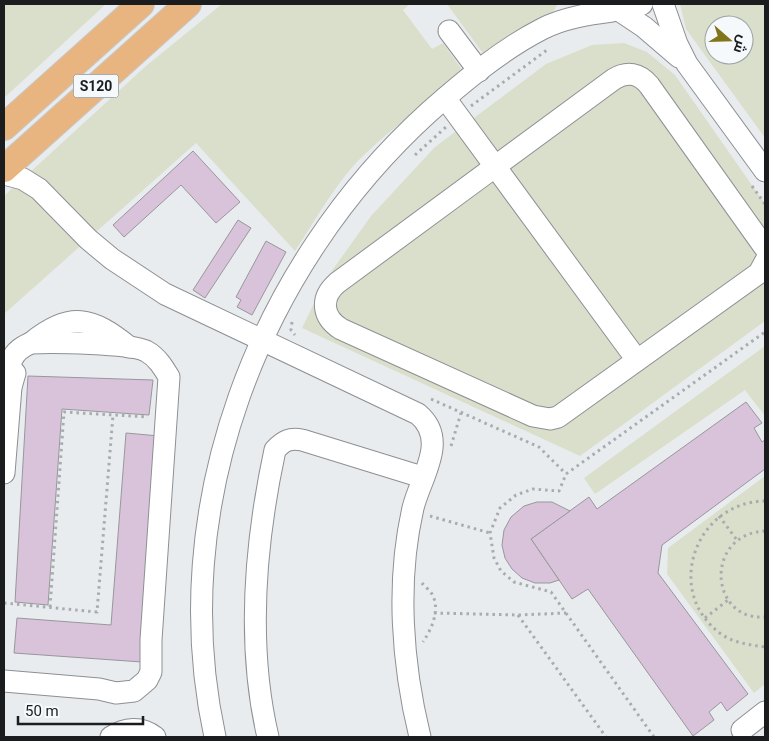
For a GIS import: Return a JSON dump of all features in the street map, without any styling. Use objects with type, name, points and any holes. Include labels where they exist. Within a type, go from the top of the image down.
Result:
[{"type":"main road","name":"S120","points":[[4,126],[141,4]]},
{"type":"main road","name":"S120","points":[[4,169],[188,4]]},
{"type":"street","points":[[548,37],[561,4]]},
{"type":"street","points":[[215,737],[205,675],[203,577],[216,480],[227,432],[242,385],[261,340],[288,287],[340,209],[372,170],[407,132],[478,71],[548,37],[581,16],[610,9],[630,10],[642,4]]},
{"type":"street","points":[[663,4],[671,30],[687,64],[756,175]]},
{"type":"street","points":[[610,9],[644,26],[687,64]]},
{"type":"street","points":[[449,32],[478,71]]},
{"type":"street","points":[[765,248],[649,85],[636,74],[628,74],[614,79],[337,282],[325,297],[324,307],[327,316],[333,324],[341,329],[541,419],[558,417],[759,273],[765,262]]},
{"type":"street","points":[[445,98],[494,168],[637,360]]},
{"type":"street","points":[[26,149],[30,170],[39,189]]},
{"type":"street","points":[[4,174],[23,179],[39,189],[88,238],[138,278],[186,305],[418,414],[427,422],[432,432],[434,444],[422,477],[408,540],[404,601],[406,660],[420,737]]},
{"type":"street","points":[[4,473],[11,387],[9,365],[13,355],[21,347],[31,343],[56,325],[75,321],[103,328],[129,347]]},
{"type":"street","points":[[31,343],[125,355],[141,360],[154,368],[165,380],[168,409]]},
{"type":"street","points":[[4,680],[125,693],[142,687],[151,672],[151,640],[169,377],[160,362],[146,351],[129,347],[47,351],[30,356],[16,369],[11,387]]},
{"type":"street","points":[[268,737],[258,680],[256,601],[263,510],[275,450],[282,442],[292,439],[302,440],[422,477]]},
{"type":"street","points":[[742,730],[765,712]]},
{"type":"street","points":[[111,737],[122,731],[133,729],[144,730],[156,737]]},
{"type":"path","points":[[411,159],[548,37]]},
{"type":"path","points":[[756,175],[765,204]]},
{"type":"path","points":[[296,313],[291,330],[296,337]]},
{"type":"path","points":[[654,737],[551,592],[530,588],[514,582],[501,571],[494,558],[490,533],[500,508],[516,495],[533,489],[559,491],[566,474],[765,332]]},
{"type":"path","points":[[426,396],[539,446],[566,474]]},
{"type":"path","points":[[50,607],[64,412],[113,415],[168,409]]},
{"type":"path","points":[[449,454],[461,413]]},
{"type":"path","points":[[4,603],[97,612],[113,415]]},
{"type":"path","points":[[765,501],[740,505],[719,516],[700,537],[691,564],[693,592],[705,618],[722,634],[743,644],[765,647]]},
{"type":"path","points":[[428,524],[432,507]]},
{"type":"path","points":[[430,516],[490,533]]},
{"type":"path","points":[[719,516],[737,540]]},
{"type":"path","points":[[765,531],[753,532],[737,540],[726,552],[720,568],[721,584],[728,600],[740,612],[757,618],[765,617]]},
{"type":"path","points":[[420,646],[433,627],[434,613],[433,596],[422,584],[423,575]]},
{"type":"path","points":[[705,618],[728,600]]},
{"type":"path","points":[[434,613],[518,615],[566,613]]},
{"type":"path","points":[[518,615],[606,737]]},
{"type":"green space","points":[[4,4],[106,4],[4,98]]},
{"type":"green space","points":[[222,4],[410,4],[403,10],[432,49],[443,43],[465,74],[401,123],[354,165],[336,188],[295,251],[196,143],[4,314],[4,196],[146,66]]},
{"type":"green space","points":[[447,4],[558,4],[552,13],[487,59]]},
{"type":"green space","points":[[680,4],[765,4],[765,138],[712,65],[754,65],[754,15],[704,15],[704,54],[686,29]]},
{"type":"green space","points":[[624,43],[647,52],[675,75],[765,204],[765,321],[580,456],[302,328],[326,279],[371,216],[435,147],[546,64],[592,45]]},
{"type":"green space","points":[[765,346],[765,416],[745,390],[595,494],[584,478]]},
{"type":"green space","points":[[765,476],[765,684],[754,693],[667,574],[668,548]]},
{"type":"building","points":[[193,151],[240,202],[216,223],[181,185],[124,237],[113,225]]},
{"type":"building","points":[[238,220],[251,228],[205,298],[193,290]]},
{"type":"building","points":[[266,241],[286,252],[252,315],[237,307],[241,300],[236,297]]},
{"type":"building","points":[[28,376],[153,380],[149,415],[62,409],[48,605],[15,602]]},
{"type":"building","points":[[746,402],[762,423],[754,428],[762,442],[765,440],[765,469],[662,545],[658,573],[748,694],[727,711],[721,702],[709,712],[714,720],[693,736],[588,589],[572,599],[531,539],[589,497],[597,509]]},
{"type":"building","points":[[126,433],[159,436],[142,662],[14,653],[17,618],[111,625]]},
{"type":"building","points":[[537,502],[552,502],[570,511],[531,539],[559,580],[550,583],[535,583],[522,578],[512,569],[505,558],[502,545],[504,530],[511,517],[524,506]]}]
